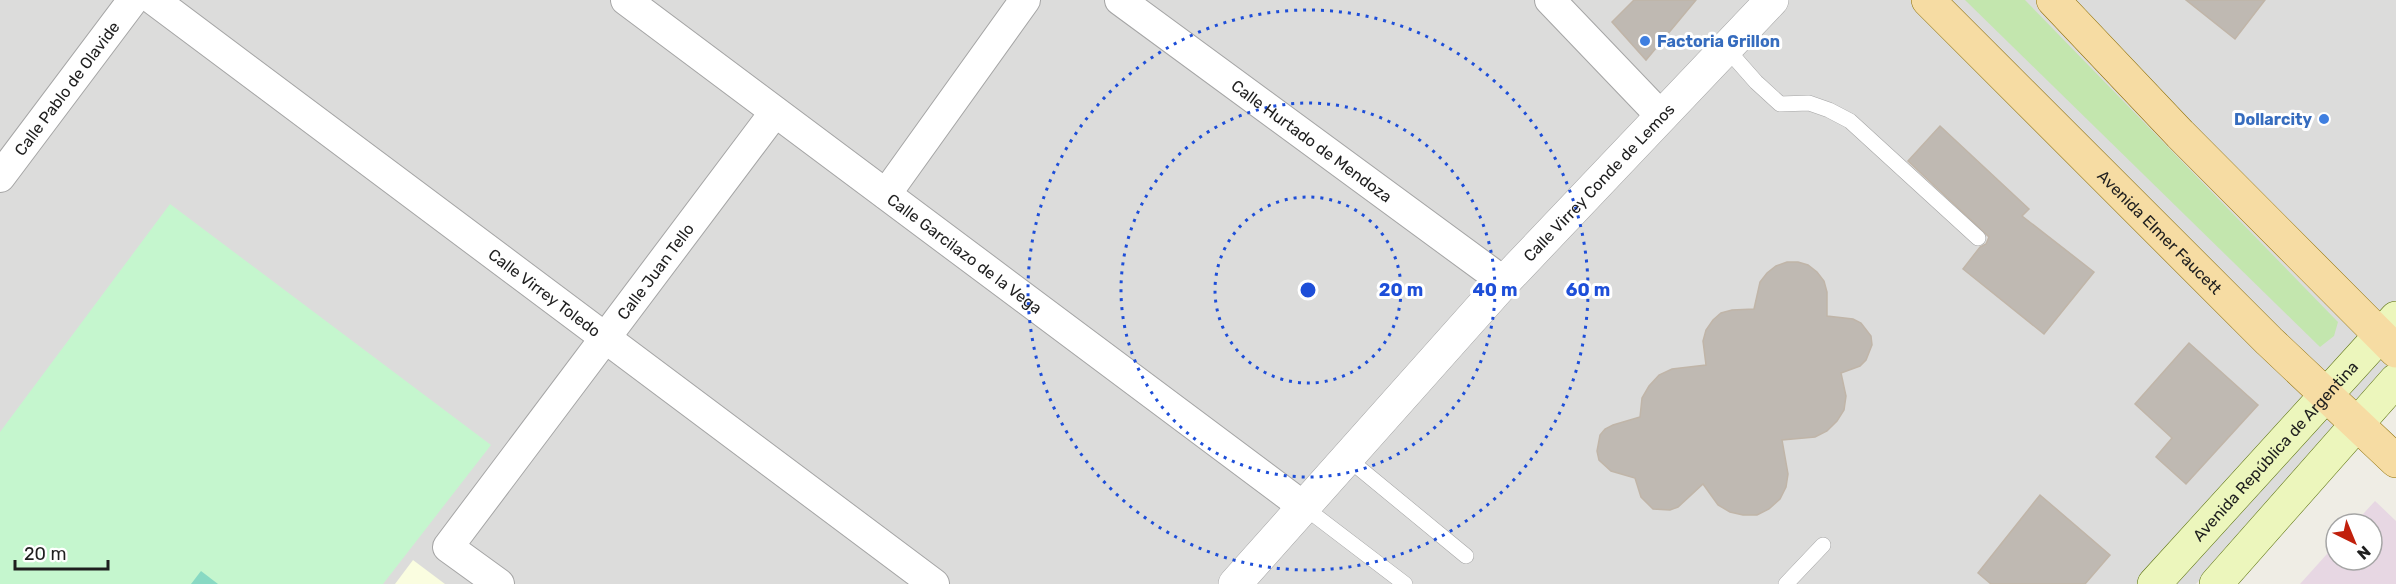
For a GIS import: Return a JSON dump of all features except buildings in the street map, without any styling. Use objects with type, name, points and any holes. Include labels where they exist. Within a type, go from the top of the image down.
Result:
[{"type":"main road","name":"Avenida Elmer Faucett","points":[[1928,0],[2129,203],[2396,461]]},
{"type":"main road","points":[[2053,0],[2180,134],[2391,335]]},
{"type":"main road","name":"Avenida República de Argentina","points":[[2154,584],[2326,395],[2391,335]]},
{"type":"main road","points":[[2216,584],[2396,380]]},
{"type":"street","name":"Calle Pablo de Olavide","points":[[0,177],[133,0]]},
{"type":"street","name":"Calle Virrey Toledo","points":[[154,0],[934,584]]},
{"type":"street","name":"Calle Garcilazo de la Vega","points":[[626,0],[1304,507]]},
{"type":"street","points":[[886,194],[1025,0]]},
{"type":"street","name":"Calle Hurtado de Mendoza","points":[[1120,0],[1504,282]]},
{"type":"street","points":[[1550,0],[1661,116]]},
{"type":"street","name":"Calle Virrey Conde de Lemos","points":[[1235,584],[1504,282],[1772,0]]},
{"type":"street","name":"Calle Juan Tello","points":[[499,584],[448,547],[775,112]]},
{"type":"lane","points":[[1726,48],[1756,82],[1780,104],[1809,103],[1850,121],[1978,238]]},
{"type":"lane","points":[[1347,458],[1466,556]]},
{"type":"lane","points":[[1304,507],[1405,584]]},
{"type":"lane","points":[[1786,584],[1823,545]]},
{"type":"shaded area","points":[[0,0],[2396,0],[2396,361],[2196,584],[0,584]]},
{"type":"shaded area","points":[[2375,501],[2396,521],[2396,584],[2300,584],[2324,557],[2324,572],[2384,572],[2384,512],[2365,512]]},
{"type":"shaded area","points":[[413,560],[445,584],[395,584]]},
{"type":"green space","points":[[1965,0],[2025,0],[2338,322],[2334,336],[2320,347]]},
{"type":"green space","points":[[170,204],[491,445],[383,584],[0,584],[0,432]]},
{"type":"green space","points":[[201,571],[218,584],[191,584]]},
{"type":"place","name":"Factoria Grillon","points":[[1645,41]]},
{"type":"place","name":"Dollarcity","points":[[2324,119]]}]
